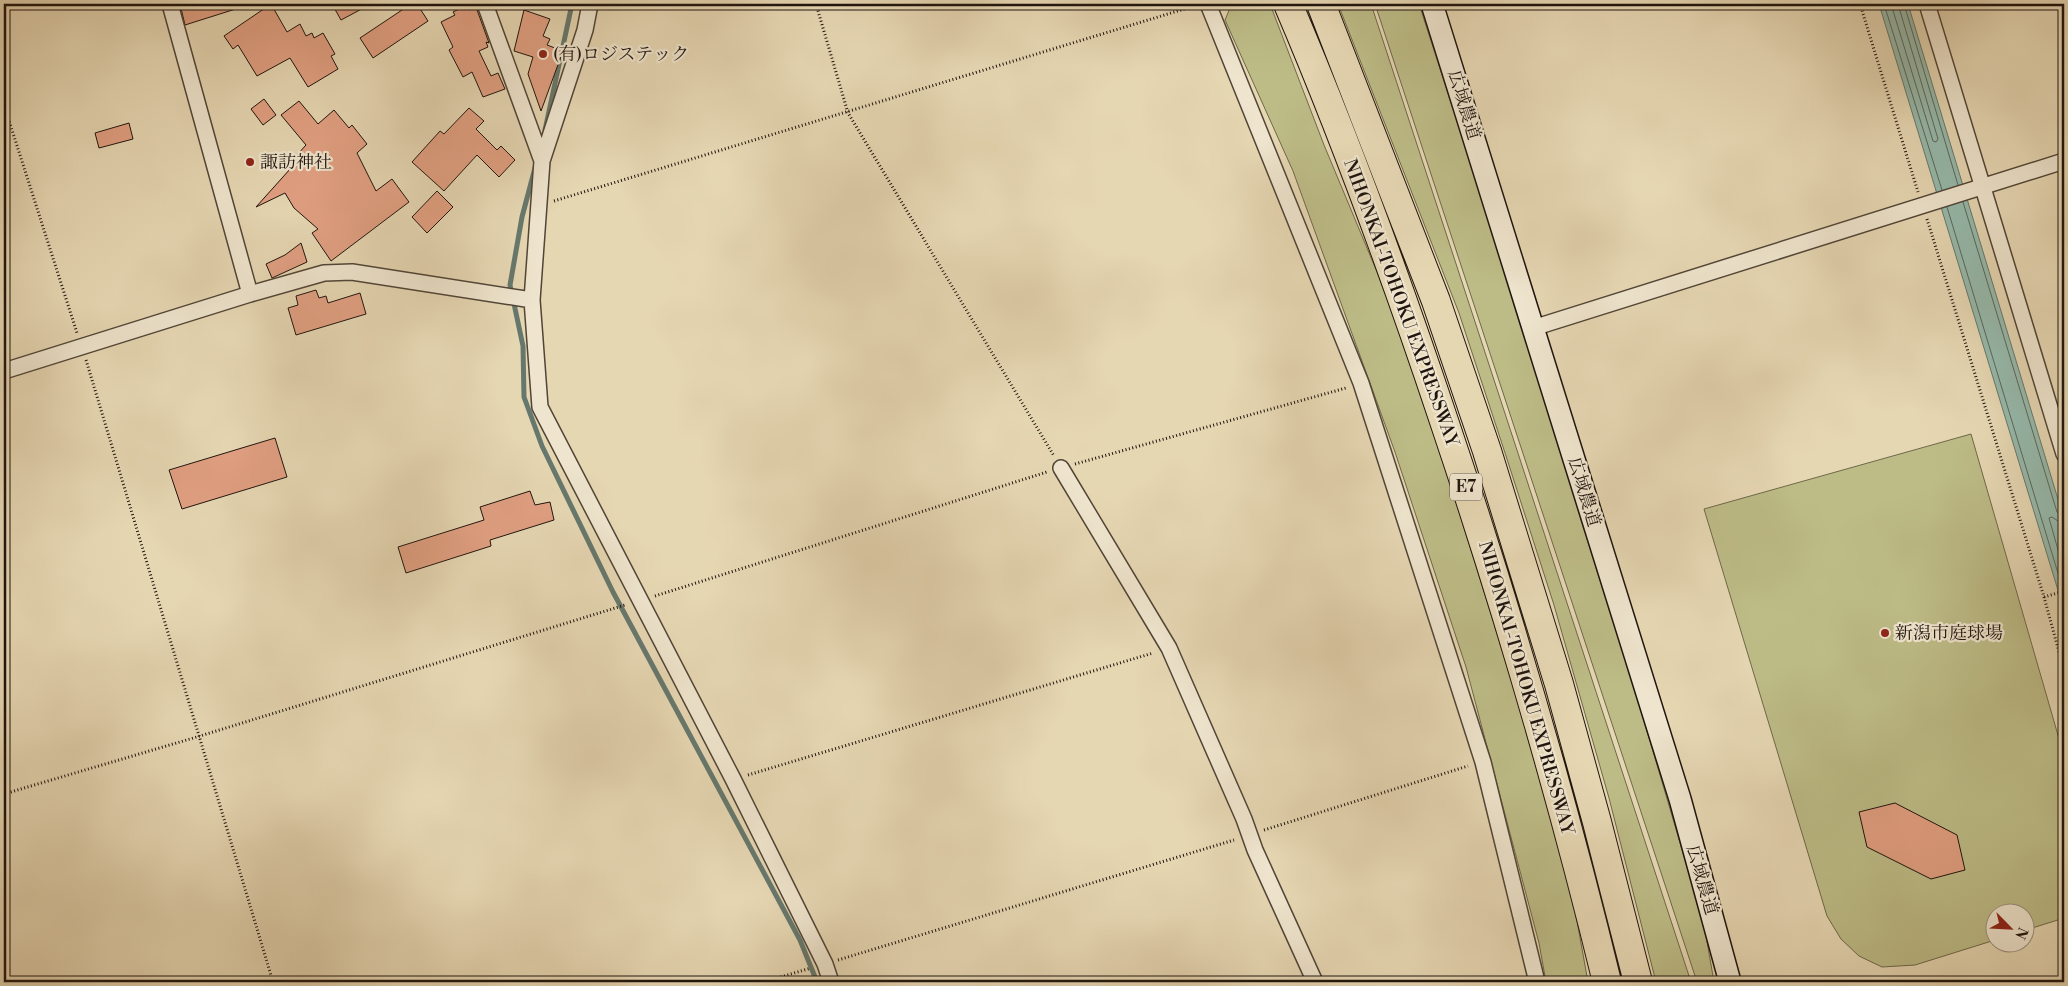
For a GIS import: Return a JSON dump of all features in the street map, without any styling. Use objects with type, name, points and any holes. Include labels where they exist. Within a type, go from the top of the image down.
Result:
[{"type":"highway","name":"NIHONKAI-TOHOKU EXPRESSWAY","points":[[1288,4],[1348,153],[1406,306],[1459,464],[1528,688],[1568,829],[1607,982]]},
{"type":"highway","name":"NIHONKAI-TOHOKU EXPRESSWAY","points":[[1321,4],[1436,301],[1487,451],[1562,694],[1598,822],[1638,982]]},
{"type":"street","points":[[170,4],[250,294]]},
{"type":"street","points":[[485,4],[542,161]]},
{"type":"street","points":[[590,4],[585,30],[542,161],[532,300],[540,407],[732,779],[825,964],[831,982]]},
{"type":"street","points":[[1208,4],[1360,383],[1483,762],[1537,982]]},
{"type":"street","name":"広域農道","points":[[1432,4],[1680,799],[1730,982]]},
{"type":"street","points":[[1927,4],[1980,188],[2064,454]]},
{"type":"street","points":[[1533,328],[2064,162]]},
{"type":"street","points":[[4,371],[250,294],[324,273],[352,272],[532,300]]},
{"type":"street","points":[[1061,468],[1169,648],[1251,834],[1255,850],[1315,982]]},
{"type":"path","points":[[816,4],[848,112],[1061,468]]},
{"type":"path","points":[[540,206],[1202,4]]},
{"type":"path","points":[[1860,4],[1926,205],[2044,597],[2064,670]]},
{"type":"path","points":[[4,105],[82,347],[273,982]]},
{"type":"path","points":[[4,794],[200,736],[1061,468],[1360,383]]},
{"type":"path","points":[[2044,597],[2064,591]]},
{"type":"path","points":[[732,779],[1169,648]]},
{"type":"path","points":[[764,982],[1483,762]]},
{"type":"shaded area","points":[[1241,4],[1270,4],[1418,380],[1542,778],[1573,899],[1588,982],[1546,982],[1539,943],[1466,667],[1395,452],[1293,171],[1225,20],[1230,8]]},
{"type":"shaded area","points":[[1338,4],[1371,4],[1691,982],[1656,982],[1609,798],[1554,605],[1507,459],[1459,313]]},
{"type":"shaded area","points":[[1375,4],[1419,4],[1515,300],[1582,523],[1634,687],[1704,924],[1714,982],[1697,982]]},
{"type":"shaded area","name":"新潟市庭球場","points":[[1971,434],[2064,756],[2064,918],[2036,927],[2036,904],[1986,904],[1986,943],[1915,965],[1882,967],[1859,956],[1841,939],[1827,916],[1704,509]]},
{"type":"water","points":[[1879,4],[1908,4],[2064,519],[2064,610]]},
{"type":"building","points":[[180,4],[241,4],[242,7],[185,25]]},
{"type":"building","points":[[271,4],[287,32],[300,24],[306,36],[312,33],[314,38],[323,33],[335,54],[331,56],[338,69],[308,87],[290,58],[257,76],[238,45],[233,49],[224,36]]},
{"type":"building","points":[[332,4],[371,4],[341,20]]},
{"type":"building","points":[[411,4],[417,4],[428,21],[373,58],[360,38]]},
{"type":"building","points":[[467,5],[469,10],[476,7],[489,43],[486,42],[488,47],[479,51],[491,76],[498,73],[505,89],[483,97],[472,72],[463,77],[449,50],[453,47],[441,22],[455,15],[453,12]]},
{"type":"building","name":"(有)ロジステック","points":[[524,10],[550,19],[543,36],[550,39],[547,45],[563,51],[541,111],[528,74],[533,57],[514,51]]},
{"type":"building","points":[[264,99],[276,115],[263,125],[251,109]]},
{"type":"building","points":[[299,101],[318,124],[334,110],[349,128],[352,125],[367,144],[357,153],[376,191],[392,179],[409,202],[331,261],[312,233],[318,229],[294,208],[285,193],[256,207],[291,168],[288,165],[306,145],[281,115]]},
{"type":"building","points":[[469,108],[484,121],[476,129],[497,150],[501,146],[515,160],[499,177],[477,155],[444,191],[412,162],[440,131],[444,134]]},
{"type":"building","points":[[129,123],[133,139],[99,148],[95,133]]},
{"type":"building","points":[[437,191],[453,207],[427,233],[412,217]]},
{"type":"building","points":[[301,243],[307,262],[272,278],[266,264],[285,255]]},
{"type":"building","points":[[316,290],[319,298],[326,296],[328,303],[360,293],[366,314],[296,335],[288,308],[298,305],[296,296]]},
{"type":"building","points":[[275,438],[287,477],[182,509],[169,470]]},
{"type":"building","points":[[530,491],[535,505],[550,502],[554,520],[490,540],[491,546],[406,573],[398,547],[484,520],[480,507]]},
{"type":"building","points":[[1895,803],[1957,835],[1965,870],[1931,879],[1867,847],[1859,812]]},
{"type":"waterway","points":[[545,130],[572,4]]},
{"type":"waterway","points":[[535,168],[522,217],[510,285],[523,346],[524,397],[542,446],[613,592],[800,940],[817,982]]},
{"type":"place","name":"(有)ロジステック","points":[[543,54]]},
{"type":"place","name":"諏訪神社","points":[[250,162]]},
{"type":"place","name":"新潟市庭球場","points":[[1885,633]]}]
